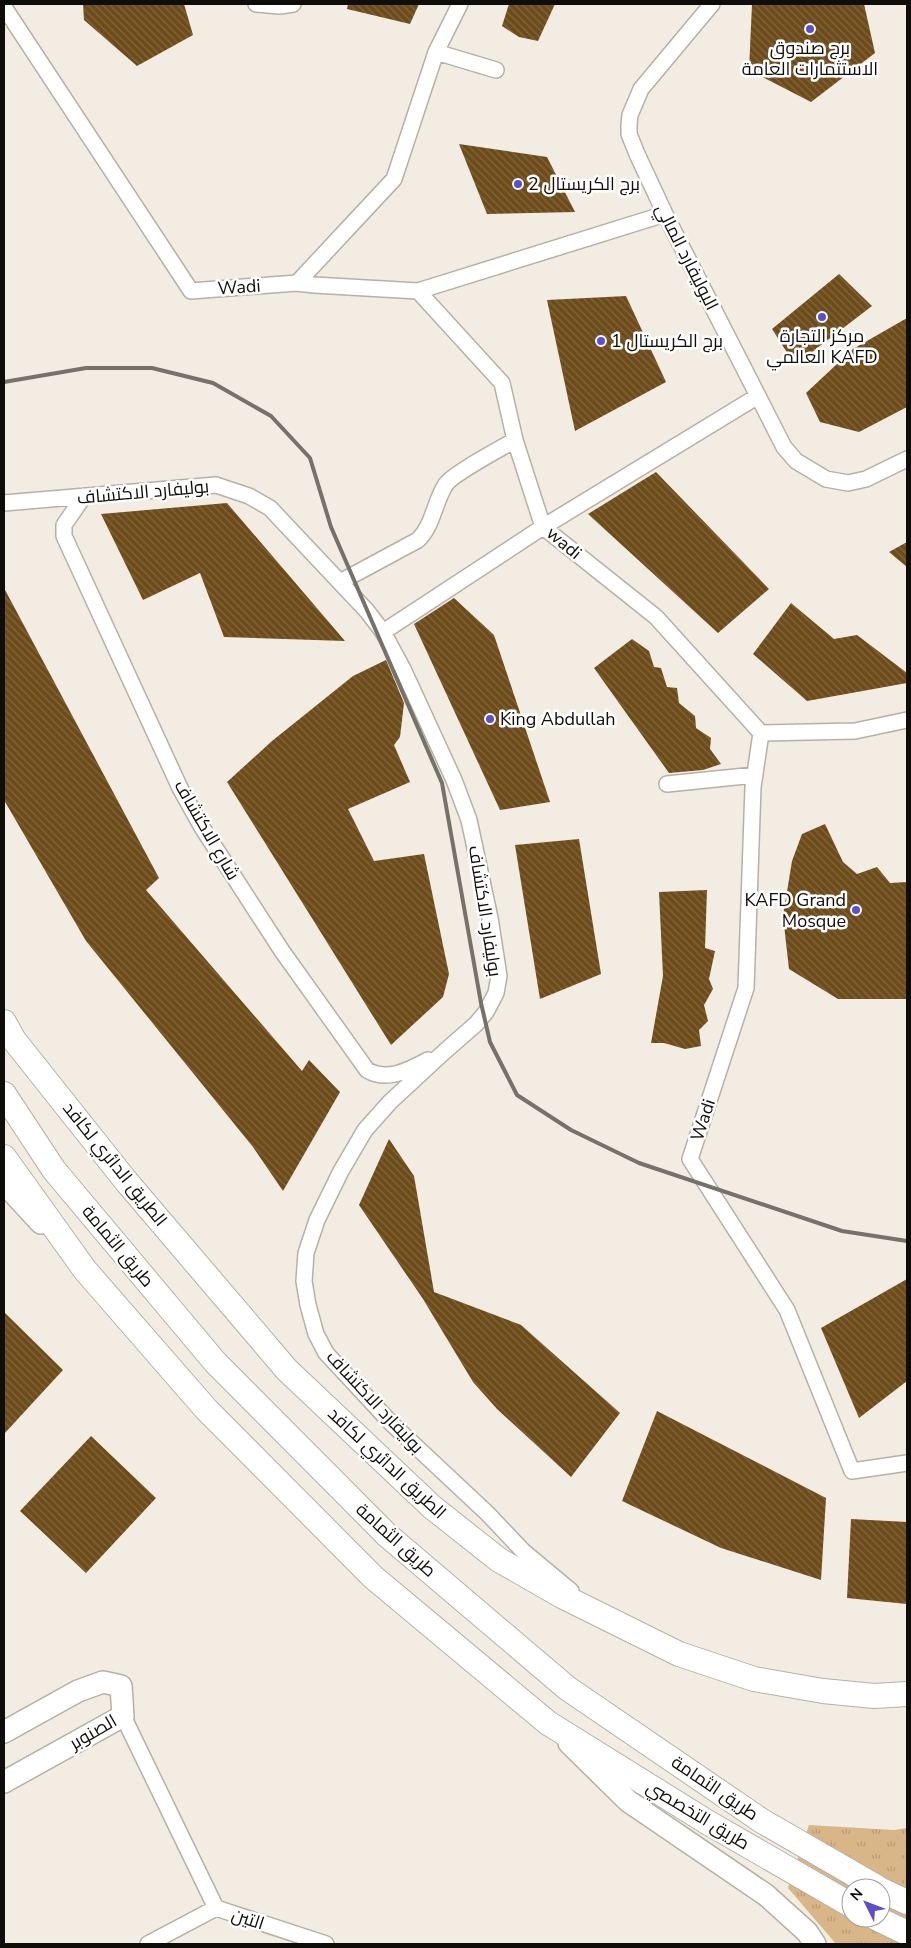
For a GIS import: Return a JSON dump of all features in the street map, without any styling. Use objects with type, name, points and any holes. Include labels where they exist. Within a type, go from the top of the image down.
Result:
[{"type":"main road","name":"الطريق الدائري لكافد","points":[[4,1022],[14,1040],[126,1181],[287,1370],[432,1508],[499,1560],[562,1596],[680,1654],[754,1679],[823,1691],[874,1696],[907,1694]]},
{"type":"main road","name":"طريق الثمامة","points":[[4,1094],[54,1170],[215,1362],[387,1535],[567,1688],[762,1821],[860,1878]]},
{"type":"main road","points":[[4,1157],[85,1270]]},
{"type":"main road","points":[[4,1183],[85,1270],[206,1408],[373,1577],[548,1723],[628,1800],[766,1895],[807,1932],[815,1944]]},
{"type":"main road","name":"الصنوبر","points":[[4,1732],[78,1691],[103,1682],[121,1686],[123,1716],[4,1782]]},
{"type":"main road","name":"طريق التخصصي","points":[[548,1723],[707,1822],[841,1899]]},
{"type":"main road","name":"طريق الثمامة","points":[[891,1895],[907,1902]]},
{"type":"main road","points":[[891,1925],[907,1933]]},
{"type":"street","points":[[256,4],[280,6],[294,4]]},
{"type":"street","points":[[297,283],[394,179],[436,52],[460,4]]},
{"type":"street","name":"البوليفارد المالي","points":[[712,4],[641,89],[630,115],[629,134],[633,144],[665,214],[784,447],[796,461],[826,479],[848,482],[859,481],[907,459]]},
{"type":"street","name":"Wadi","points":[[4,7],[191,290],[297,283]]},
{"type":"street","points":[[436,52],[496,70]]},
{"type":"street","points":[[297,283],[418,291],[665,214]]},
{"type":"street","name":"wadi","points":[[418,291],[502,383],[515,440],[543,527],[656,618],[761,732]]},
{"type":"street","points":[[383,632],[543,527],[758,396]]},
{"type":"street","points":[[340,582],[418,540],[425,533],[447,483],[515,440]]},
{"type":"street","name":"بوليفارد الاكتشاف","points":[[4,503],[216,485],[249,496],[270,508],[367,611],[383,632],[403,669],[465,808],[478,858],[499,976],[496,993],[491,1005],[476,1024],[390,1102],[365,1130],[341,1170],[317,1220],[306,1253],[304,1281],[308,1305],[316,1334],[326,1353],[392,1424],[488,1514],[523,1550],[595,1612]]},
{"type":"street","name":"شارع الاكتشاف","points":[[84,496],[64,525],[64,536],[180,788],[202,829],[282,951],[366,1070],[379,1076],[392,1075],[412,1068],[444,1052]]},
{"type":"street","points":[[761,732],[855,731],[907,720]]},
{"type":"street","name":"Wadi","points":[[761,732],[753,787],[746,988],[690,1159],[787,1310],[852,1471],[907,1463]]},
{"type":"street","points":[[667,784],[755,775]]},
{"type":"street","points":[[123,1716],[216,1908]]},
{"type":"street","name":"التين","points":[[148,1944],[216,1908],[326,1944]]},
{"type":"green space","points":[[809,1825],[894,1830],[907,1828],[907,1944],[836,1944],[788,1888]]},
{"type":"building","points":[[83,4],[184,4],[193,35],[137,66],[84,20]]},
{"type":"building","points":[[348,4],[419,4],[410,24],[347,9]]},
{"type":"building","points":[[509,4],[555,4],[538,41],[519,37],[502,26]]},
{"type":"building","name":"برج صندوق الاستثمارات العامة","points":[[752,4],[864,4],[875,53],[811,102],[749,70]]},
{"type":"building","name":"برج الكريستال 2","points":[[459,144],[547,157],[575,212],[487,214]]},
{"type":"building","name":"مركز التجارة العالمي KAFD","points":[[839,274],[872,306],[795,365],[772,329]]},
{"type":"building","name":"برج الكريستال 1","points":[[626,296],[666,382],[575,431],[547,300]]},
{"type":"building","points":[[907,318],[907,407],[859,432],[820,422],[806,393],[853,349]]},
{"type":"building","points":[[656,472],[769,589],[718,633],[588,514]]},
{"type":"building","points":[[227,503],[345,641],[224,637],[200,573],[143,600],[101,514]]},
{"type":"building","points":[[907,542],[907,567],[889,552]]},
{"type":"building","points":[[4,588],[159,878],[146,890],[302,1071],[309,1060],[340,1092],[283,1191],[253,1147],[86,941],[4,800]]},
{"type":"building","name":"King Abdullah","points":[[454,598],[494,635],[550,802],[500,810],[414,624]]},
{"type":"building","points":[[791,603],[834,639],[857,635],[907,673],[907,683],[807,701],[753,654]]},
{"type":"building","points":[[632,639],[649,651],[654,667],[661,668],[667,687],[677,688],[679,703],[695,716],[696,728],[711,738],[710,749],[721,764],[703,770],[669,773],[594,668]]},
{"type":"building","points":[[386,660],[404,703],[400,737],[394,745],[410,782],[348,809],[374,861],[424,854],[449,974],[443,997],[391,1045],[227,782],[272,741],[353,676]]},
{"type":"building","points":[[825,824],[843,862],[857,874],[877,867],[890,883],[907,882],[907,999],[838,999],[789,969],[783,916],[792,861],[802,834]]},
{"type":"building","points":[[579,839],[601,974],[540,999],[515,845]]},
{"type":"building","points":[[707,890],[705,948],[715,951],[709,979],[713,989],[704,1005],[708,1021],[699,1030],[701,1046],[685,1049],[664,1043],[651,1043],[663,976],[659,892]]},
{"type":"building","points":[[389,1139],[414,1176],[434,1292],[521,1325],[620,1413],[571,1477],[497,1409],[473,1382],[423,1299],[359,1205]]},
{"type":"building","points":[[907,1279],[907,1381],[859,1418],[821,1328]]},
{"type":"building","points":[[4,1312],[63,1370],[4,1434]]},
{"type":"building","points":[[657,1411],[826,1498],[821,1580],[721,1548],[622,1501]]},
{"type":"building","points":[[91,1436],[156,1498],[86,1573],[20,1511]]},
{"type":"building","points":[[851,1519],[907,1522],[907,1604],[847,1598]]},
{"type":"railway","points":[[4,382],[86,368],[152,368],[213,383],[271,416],[310,458],[331,527],[442,783],[481,1003],[490,1042],[517,1095],[571,1130],[639,1163],[842,1231],[907,1241]]},
{"type":"place","name":"برج صندوق الاستثمارات العامة","points":[[810,29]]},
{"type":"place","name":"برج الكريستال 2","points":[[518,184]]},
{"type":"place","name":"مركز التجارة العالمي KAFD","points":[[822,317]]},
{"type":"place","name":"برج الكريستال 1","points":[[601,341]]},
{"type":"place","name":"King Abdullah","points":[[490,719]]},
{"type":"place","name":"KAFD Grand Mosque","points":[[856,910]]}]
